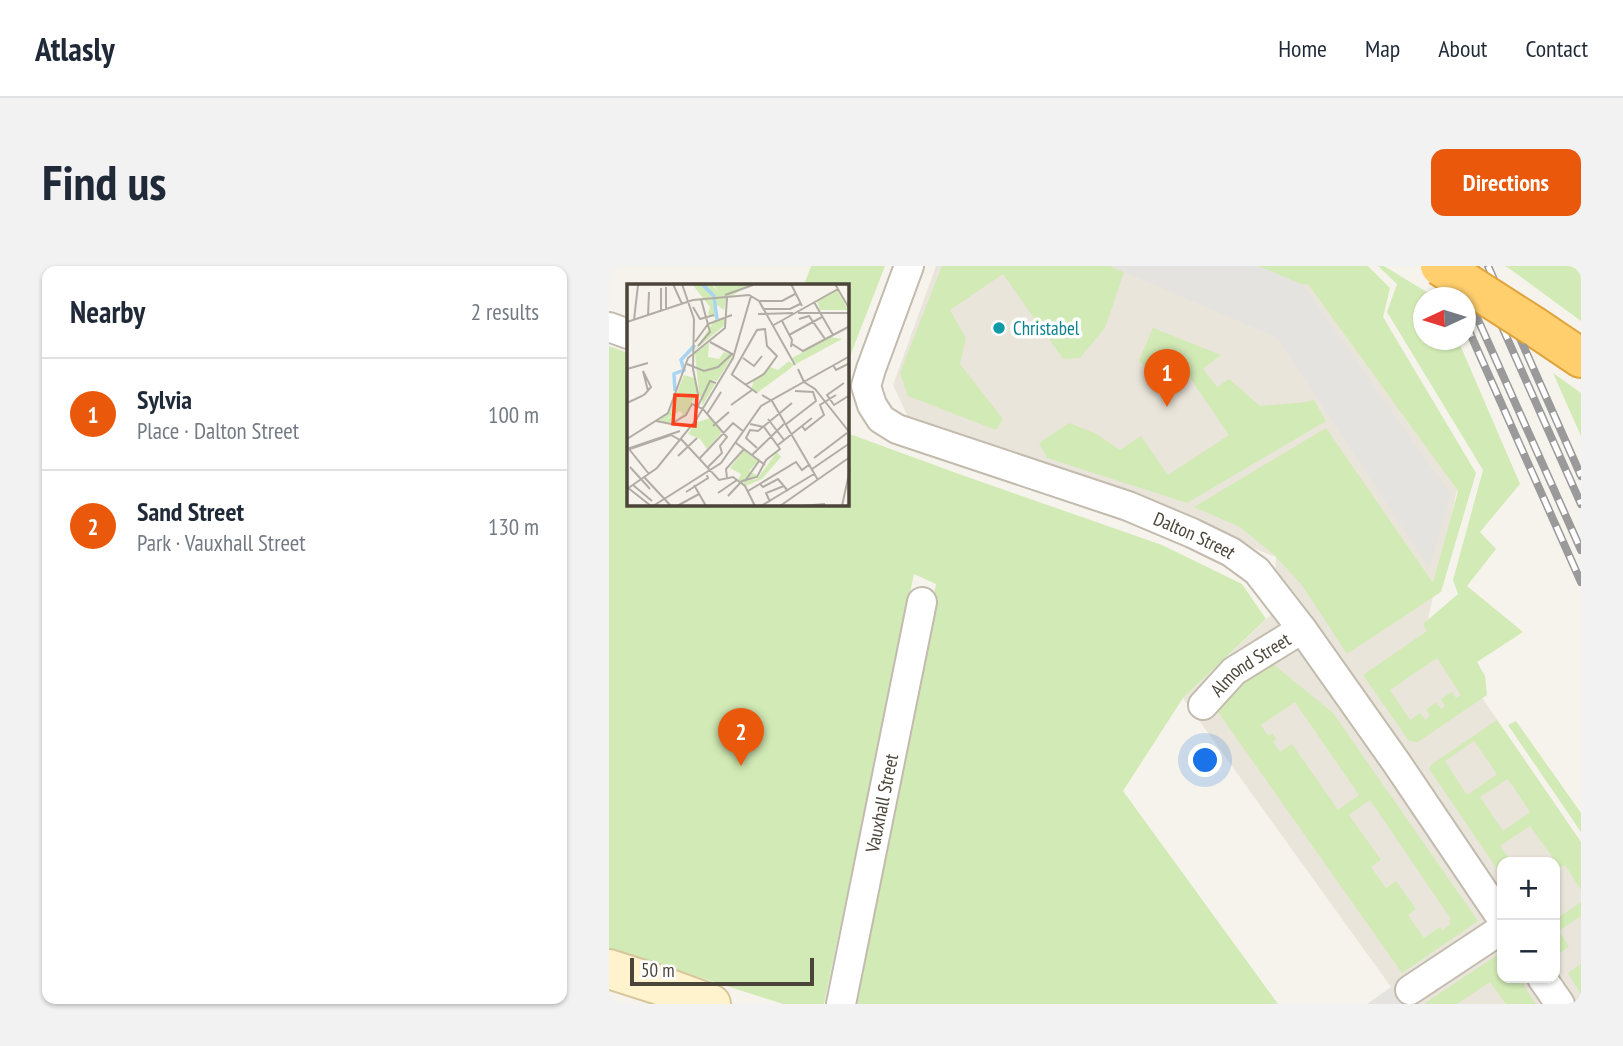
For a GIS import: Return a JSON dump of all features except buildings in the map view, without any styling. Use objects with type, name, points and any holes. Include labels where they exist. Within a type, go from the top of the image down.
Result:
[{"type":"highway","points":[[1440,266],[1581,358]]},
{"type":"street","name":"Dalton Street","points":[[909,266],[859,405],[897,429],[1128,506],[1231,552],[1258,571],[1401,769],[1497,912]]},
{"type":"street","points":[[609,327],[627,334]]},
{"type":"street","name":"Vauxhall Street","points":[[841,1004],[922,602]]},
{"type":"street","name":"Almond Street","points":[[1203,705],[1234,671],[1302,629]]},
{"type":"street","points":[[1410,990],[1497,932]]},
{"type":"street","points":[[609,969],[711,1004]]},
{"type":"street","points":[[1545,983],[1560,1004]]},
{"type":"shaded area","points":[[936,266],[1310,266],[1457,490],[1428,619],[1581,842],[1581,1004],[1367,1004],[1391,987],[1183,698],[1273,613],[1276,557],[1103,487],[909,419],[893,385]]},
{"type":"shaded area","points":[[1110,266],[1258,266],[1303,285],[1451,495],[1429,568],[1277,338]]},
{"type":"shaded area","points":[[1399,982],[1415,1000],[1414,1004],[1367,1004]]},
{"type":"green space","points":[[811,266],[885,266],[849,359],[849,284],[804,284]]},
{"type":"green space","points":[[942,266],[1110,266],[1124,272],[1105,328],[1080,358],[1063,359],[1003,274],[950,310],[966,338],[960,364],[1003,419],[996,430],[908,396],[900,373]]},
{"type":"green space","points":[[1258,266],[1368,266],[1390,288],[1383,317],[1476,473],[1441,592],[1347,654],[1301,584],[1273,554],[1240,527],[1194,507],[1326,428],[1433,583],[1458,491],[1308,284],[1303,285]]},
{"type":"green space","points":[[1378,266],[1384,266],[1419,287],[1413,287],[1413,350],[1462,350],[1520,484],[1480,532],[1496,549],[1467,586],[1523,632],[1477,662],[1485,676],[1487,695],[1418,742],[1409,741],[1363,675],[1427,631],[1423,624],[1458,594],[1453,580],[1483,470],[1387,312],[1397,284]],"holes":[[[1437,658],[1461,695],[1456,698],[1452,692],[1441,699],[1445,706],[1441,709],[1436,702],[1426,710],[1430,716],[1425,720],[1420,713],[1410,720],[1390,690]]]},
{"type":"green space","points":[[1505,266],[1581,266],[1581,321],[1510,269]]},
{"type":"green space","points":[[1153,328],[1221,355],[1203,369],[1217,387],[1229,379],[1260,406],[1314,400],[1326,421],[1187,503],[1047,458],[1039,443],[1069,423],[1095,433],[1120,450],[1141,436],[1168,475],[1229,435],[1173,353],[1148,371],[1139,360]]},
{"type":"green space","points":[[609,346],[627,353],[627,506],[849,506],[849,434],[1162,545],[1242,584],[1266,619],[1183,698],[1123,791],[1278,1004],[849,1004],[936,584],[914,574],[824,1004],[783,1004],[609,948]]},
{"type":"green space","points":[[1553,373],[1581,393],[1581,436]]},
{"type":"green space","points":[[1273,664],[1333,713],[1478,921],[1402,973],[1218,712],[1240,684]],"holes":[[[1295,702],[1359,795],[1338,810],[1292,744],[1280,752],[1273,742],[1276,739],[1272,733],[1268,736],[1261,725]],[[1370,800],[1451,919],[1451,924],[1443,930],[1440,927],[1424,938],[1408,915],[1416,909],[1396,881],[1386,888],[1371,867],[1381,860],[1349,815]]]},
{"type":"green space","points":[[1497,720],[1581,842],[1581,890],[1565,865],[1560,868],[1560,857],[1552,857],[1530,826],[1500,846],[1508,857],[1497,857],[1497,869],[1429,769],[1432,764]],"holes":[[[1474,741],[1497,774],[1467,795],[1445,761]],[[1508,779],[1530,812],[1503,831],[1480,797]]]},
{"type":"green space","points":[[1516,721],[1581,813],[1581,832],[1508,725]]},
{"type":"green space","points":[[1581,902],[1581,916],[1560,930],[1560,916]]},
{"type":"green space","points":[[1560,933],[1569,947],[1560,953]]},
{"type":"green space","points":[[1497,955],[1497,983],[1522,983],[1536,1004],[1506,1004],[1490,982],[1457,1004],[1425,1003]]},
{"type":"green space","points":[[1581,964],[1581,994],[1568,973]]},
{"type":"railway","points":[[1441,266],[1450,287]]},
{"type":"railway","points":[[1454,266],[1581,550]]},
{"type":"railway","points":[[1475,266],[1581,504]]},
{"type":"railway","points":[[1488,266],[1581,476]]},
{"type":"railway","points":[[1476,347],[1581,582]]},
{"type":"place","name":"Christabel","points":[[999,328]]},
{"type":"place","name":"Sylvia","points":[[1167,407]]},
{"type":"place","name":"Sand Street","points":[[741,766]]}]
